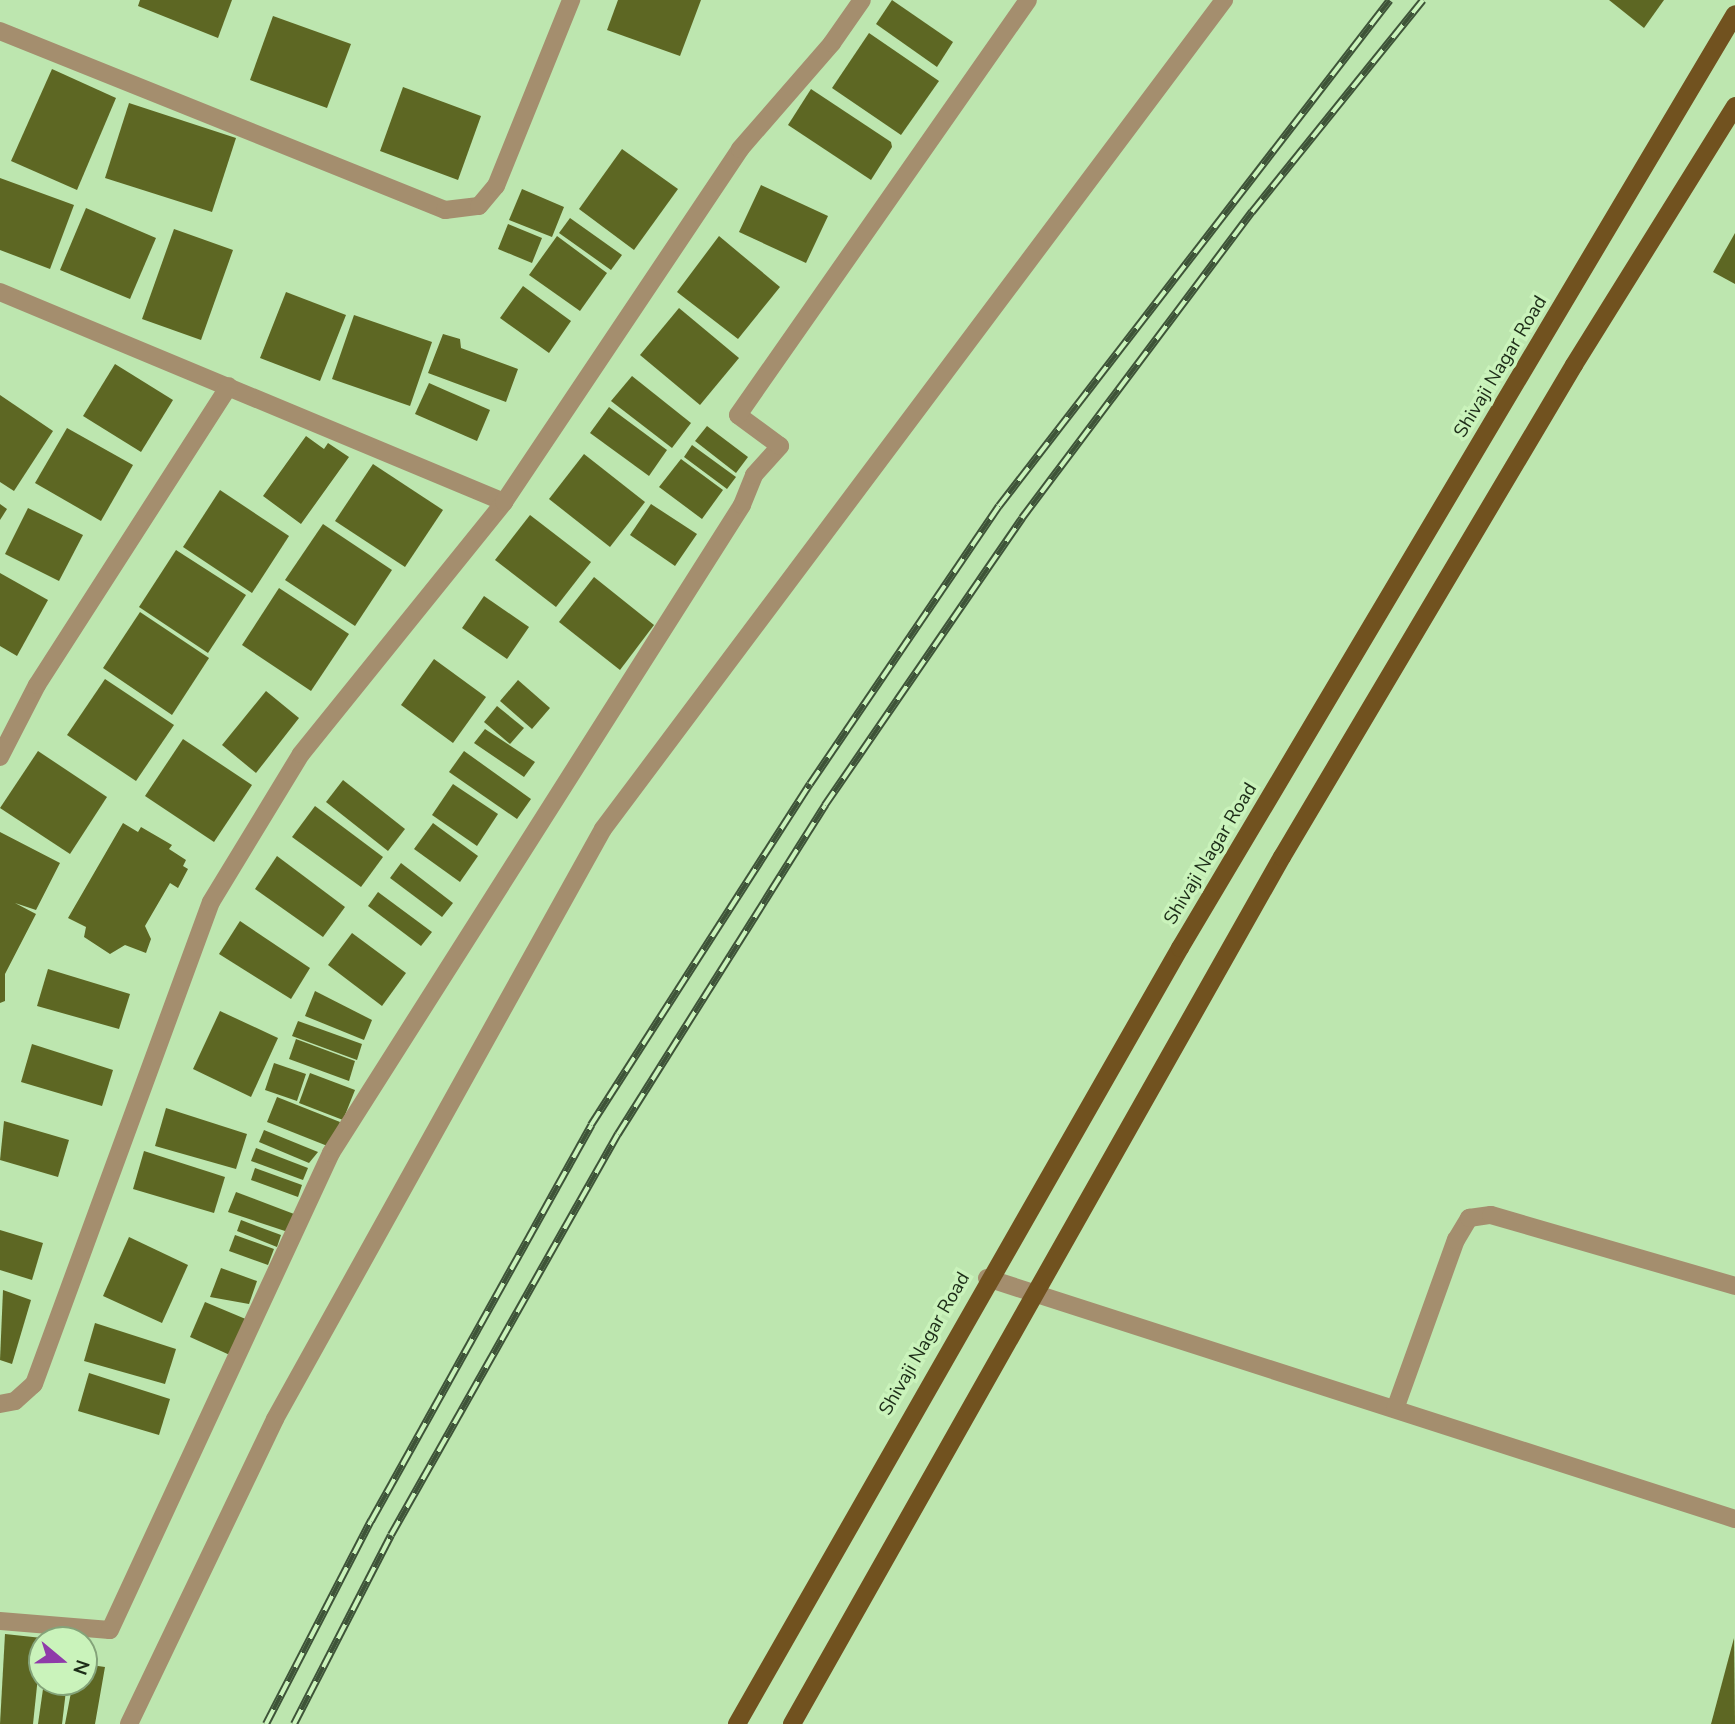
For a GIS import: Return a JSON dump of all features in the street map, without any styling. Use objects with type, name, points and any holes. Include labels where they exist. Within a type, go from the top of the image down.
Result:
[{"type":"main road","name":"Shivaji Nagar Road","points":[[737,1724],[987,1278],[1735,14]]},
{"type":"main road","points":[[792,1724],[1032,1292],[1296,833],[1574,365],[1735,106]]},
{"type":"street","points":[[0,31],[445,211],[479,206],[496,186],[571,0]]},
{"type":"street","points":[[0,1404],[15,1401],[34,1384],[211,902],[301,754],[504,502],[740,149],[832,43],[862,0]]},
{"type":"street","points":[[0,1621],[110,1630],[331,1153],[742,505],[754,475],[780,446],[738,415],[1028,0]]},
{"type":"street","points":[[129,1724],[275,1419],[603,829],[1224,0]]},
{"type":"street","points":[[1,295],[229,386],[504,502]]},
{"type":"street","points":[[0,757],[37,685],[229,386]]},
{"type":"street","points":[[1395,1409],[1456,1240],[1469,1218],[1491,1215],[1735,1286]]},
{"type":"street","points":[[987,1278],[1735,1518]]},
{"type":"building","points":[[140,0],[232,0],[218,38],[138,6]]},
{"type":"building","points":[[618,0],[701,0],[680,56],[607,30]]},
{"type":"building","points":[[892,0],[953,42],[937,67],[876,24]]},
{"type":"building","points":[[1609,0],[1664,0],[1644,28]]},
{"type":"building","points":[[273,16],[351,44],[327,108],[250,80]]},
{"type":"building","points":[[869,33],[939,81],[901,135],[832,88]]},
{"type":"building","points":[[52,69],[116,98],[77,190],[11,161]]},
{"type":"building","points":[[403,87],[481,116],[458,180],[380,151]]},
{"type":"building","points":[[811,89],[891,142],[892,147],[871,180],[788,125]]},
{"type":"building","points":[[129,103],[236,138],[212,212],[105,178]]},
{"type":"building","points":[[622,149],[678,189],[634,250],[579,209]]},
{"type":"building","points":[[0,178],[74,205],[50,269],[0,250]]},
{"type":"building","points":[[761,185],[828,216],[806,263],[739,232]]},
{"type":"building","points":[[522,189],[564,207],[552,237],[509,220]]},
{"type":"building","points":[[86,208],[156,238],[130,299],[60,270]]},
{"type":"building","points":[[570,218],[622,255],[611,270],[559,233]]},
{"type":"building","points":[[508,224],[542,238],[532,263],[498,249]]},
{"type":"building","points":[[174,229],[233,250],[201,340],[142,319]]},
{"type":"building","points":[[1735,233],[1735,284],[1713,272]]},
{"type":"building","points":[[557,236],[607,273],[580,311],[529,275]]},
{"type":"building","points":[[719,236],[780,287],[738,339],[677,292]]},
{"type":"building","points":[[523,286],[571,321],[549,353],[500,318]]},
{"type":"building","points":[[286,292],[346,315],[320,381],[260,358]]},
{"type":"building","points":[[679,308],[739,358],[700,405],[640,355]]},
{"type":"building","points":[[354,315],[432,342],[410,406],[332,379]]},
{"type":"building","points":[[443,334],[460,339],[461,348],[518,369],[506,402],[428,373]]},
{"type":"building","points":[[115,364],[173,400],[141,452],[83,416]]},
{"type":"building","points":[[632,376],[691,423],[672,448],[611,401]]},
{"type":"building","points":[[429,383],[490,410],[477,441],[415,414]]},
{"type":"building","points":[[0,395],[53,431],[14,491],[0,482]]},
{"type":"building","points":[[609,407],[667,450],[649,476],[590,433]]},
{"type":"building","points":[[707,426],[748,457],[736,473],[695,441]]},
{"type":"building","points":[[67,428],[133,465],[101,521],[35,483]]},
{"type":"building","points":[[306,436],[324,449],[328,443],[349,457],[301,524],[263,496]]},
{"type":"building","points":[[692,445],[736,477],[727,489],[684,457]]},
{"type":"building","points":[[584,454],[645,502],[610,547],[549,499]]},
{"type":"building","points":[[681,459],[723,490],[702,519],[659,487]]},
{"type":"building","points":[[373,464],[443,510],[405,567],[335,521]]},
{"type":"building","points":[[220,490],[289,536],[252,593],[183,547]]},
{"type":"building","points":[[0,504],[7,509],[0,520]]},
{"type":"building","points":[[651,504],[697,534],[675,566],[630,535]]},
{"type":"building","points":[[28,508],[83,535],[59,581],[5,554]]},
{"type":"building","points":[[530,515],[591,562],[556,607],[495,560]]},
{"type":"building","points":[[323,524],[392,570],[355,626],[285,580]]},
{"type":"building","points":[[176,550],[246,595],[208,653],[139,607]]},
{"type":"building","points":[[0,573],[48,600],[17,656],[0,646]]},
{"type":"building","points":[[594,577],[654,625],[620,670],[559,622]]},
{"type":"building","points":[[279,588],[349,634],[311,691],[242,645]]},
{"type":"building","points":[[484,596],[529,627],[507,659],[462,628]]},
{"type":"building","points":[[140,612],[209,658],[172,715],[103,668]]},
{"type":"building","points":[[434,659],[486,697],[453,743],[401,705]]},
{"type":"building","points":[[105,679],[174,725],[136,781],[67,735]]},
{"type":"building","points":[[518,680],[550,708],[532,729],[500,701]]},
{"type":"building","points":[[266,691],[299,718],[256,773],[222,745]]},
{"type":"building","points":[[497,706],[524,728],[510,744],[484,722]]},
{"type":"building","points":[[485,729],[535,762],[524,777],[474,743]]},
{"type":"building","points":[[183,739],[252,785],[214,842],[145,796]]},
{"type":"building","points":[[38,751],[107,797],[70,854],[0,808]]},
{"type":"building","points":[[464,751],[531,799],[517,819],[449,772]]},
{"type":"building","points":[[343,780],[405,829],[388,851],[326,802]]},
{"type":"building","points":[[453,784],[498,814],[477,846],[432,815]]},
{"type":"building","points":[[315,806],[383,857],[361,887],[292,837]]},
{"type":"building","points":[[123,823],[138,832],[141,827],[172,845],[169,849],[186,860],[183,866],[188,869],[178,888],[170,883],[145,926],[151,939],[146,953],[125,945],[110,954],[84,937],[86,927],[68,918]]},
{"type":"building","points":[[433,823],[478,856],[460,882],[414,849]]},
{"type":"building","points":[[0,832],[60,863],[36,910],[15,903],[36,914],[5,974],[5,1001],[0,1003]]},
{"type":"building","points":[[277,856],[345,907],[323,937],[255,889]]},
{"type":"building","points":[[401,863],[453,903],[442,917],[390,878]]},
{"type":"building","points":[[378,892],[432,932],[421,946],[368,906]]},
{"type":"building","points":[[240,921],[310,968],[291,999],[219,954]]},
{"type":"building","points":[[352,933],[406,973],[382,1006],[328,965]]},
{"type":"building","points":[[48,969],[130,994],[119,1029],[37,1006]]},
{"type":"building","points":[[315,991],[372,1020],[364,1040],[305,1016]]},
{"type":"building","points":[[220,1011],[278,1038],[251,1097],[193,1069]]},
{"type":"building","points":[[298,1021],[362,1044],[357,1060],[292,1036]]},
{"type":"building","points":[[296,1039],[355,1061],[349,1081],[289,1059]]},
{"type":"building","points":[[32,1044],[113,1070],[102,1106],[21,1082]]},
{"type":"building","points":[[274,1063],[306,1074],[297,1101],[265,1090]]},
{"type":"building","points":[[310,1073],[355,1090],[343,1120],[299,1103]]},
{"type":"building","points":[[277,1097],[340,1122],[330,1147],[267,1122]]},
{"type":"building","points":[[166,1108],[247,1134],[236,1169],[155,1146]]},
{"type":"building","points":[[4,1121],[69,1140],[58,1177],[0,1160]]},
{"type":"building","points":[[264,1130],[318,1152],[309,1163],[259,1142]]},
{"type":"building","points":[[256,1148],[308,1168],[303,1180],[251,1161]]},
{"type":"building","points":[[144,1151],[225,1177],[214,1213],[133,1189]]},
{"type":"building","points":[[255,1168],[302,1185],[298,1197],[251,1180]]},
{"type":"building","points":[[236,1192],[294,1214],[288,1232],[228,1212]]},
{"type":"building","points":[[241,1220],[281,1235],[277,1247],[237,1231]]},
{"type":"building","points":[[0,1230],[43,1243],[32,1280],[0,1270]]},
{"type":"building","points":[[235,1235],[274,1249],[268,1265],[229,1251]]},
{"type":"building","points":[[129,1237],[188,1265],[162,1323],[103,1296]]},
{"type":"building","points":[[221,1268],[257,1281],[249,1304],[210,1297]]},
{"type":"building","points":[[3,1290],[31,1300],[12,1364],[0,1360]]},
{"type":"building","points":[[205,1302],[248,1320],[232,1356],[190,1337]]},
{"type":"building","points":[[95,1323],[176,1349],[165,1384],[84,1361]]},
{"type":"building","points":[[89,1373],[170,1399],[159,1435],[78,1411]]},
{"type":"building","points":[[5,1634],[28,1636],[28,1696],[36,1696],[33,1724],[0,1724]]},
{"type":"building","points":[[1734,1638],[1735,1724],[1711,1724]]},
{"type":"building","points":[[98,1666],[105,1667],[95,1724],[65,1724],[70,1696],[98,1696]]},
{"type":"building","points":[[42,1696],[65,1696],[62,1724],[38,1724]]},
{"type":"railway","points":[[266,1724],[371,1521],[591,1125],[810,784],[999,506],[1390,0]]},
{"type":"railway","points":[[294,1724],[391,1535],[618,1134],[825,805],[1022,518],[1252,212],[1423,0]]}]
